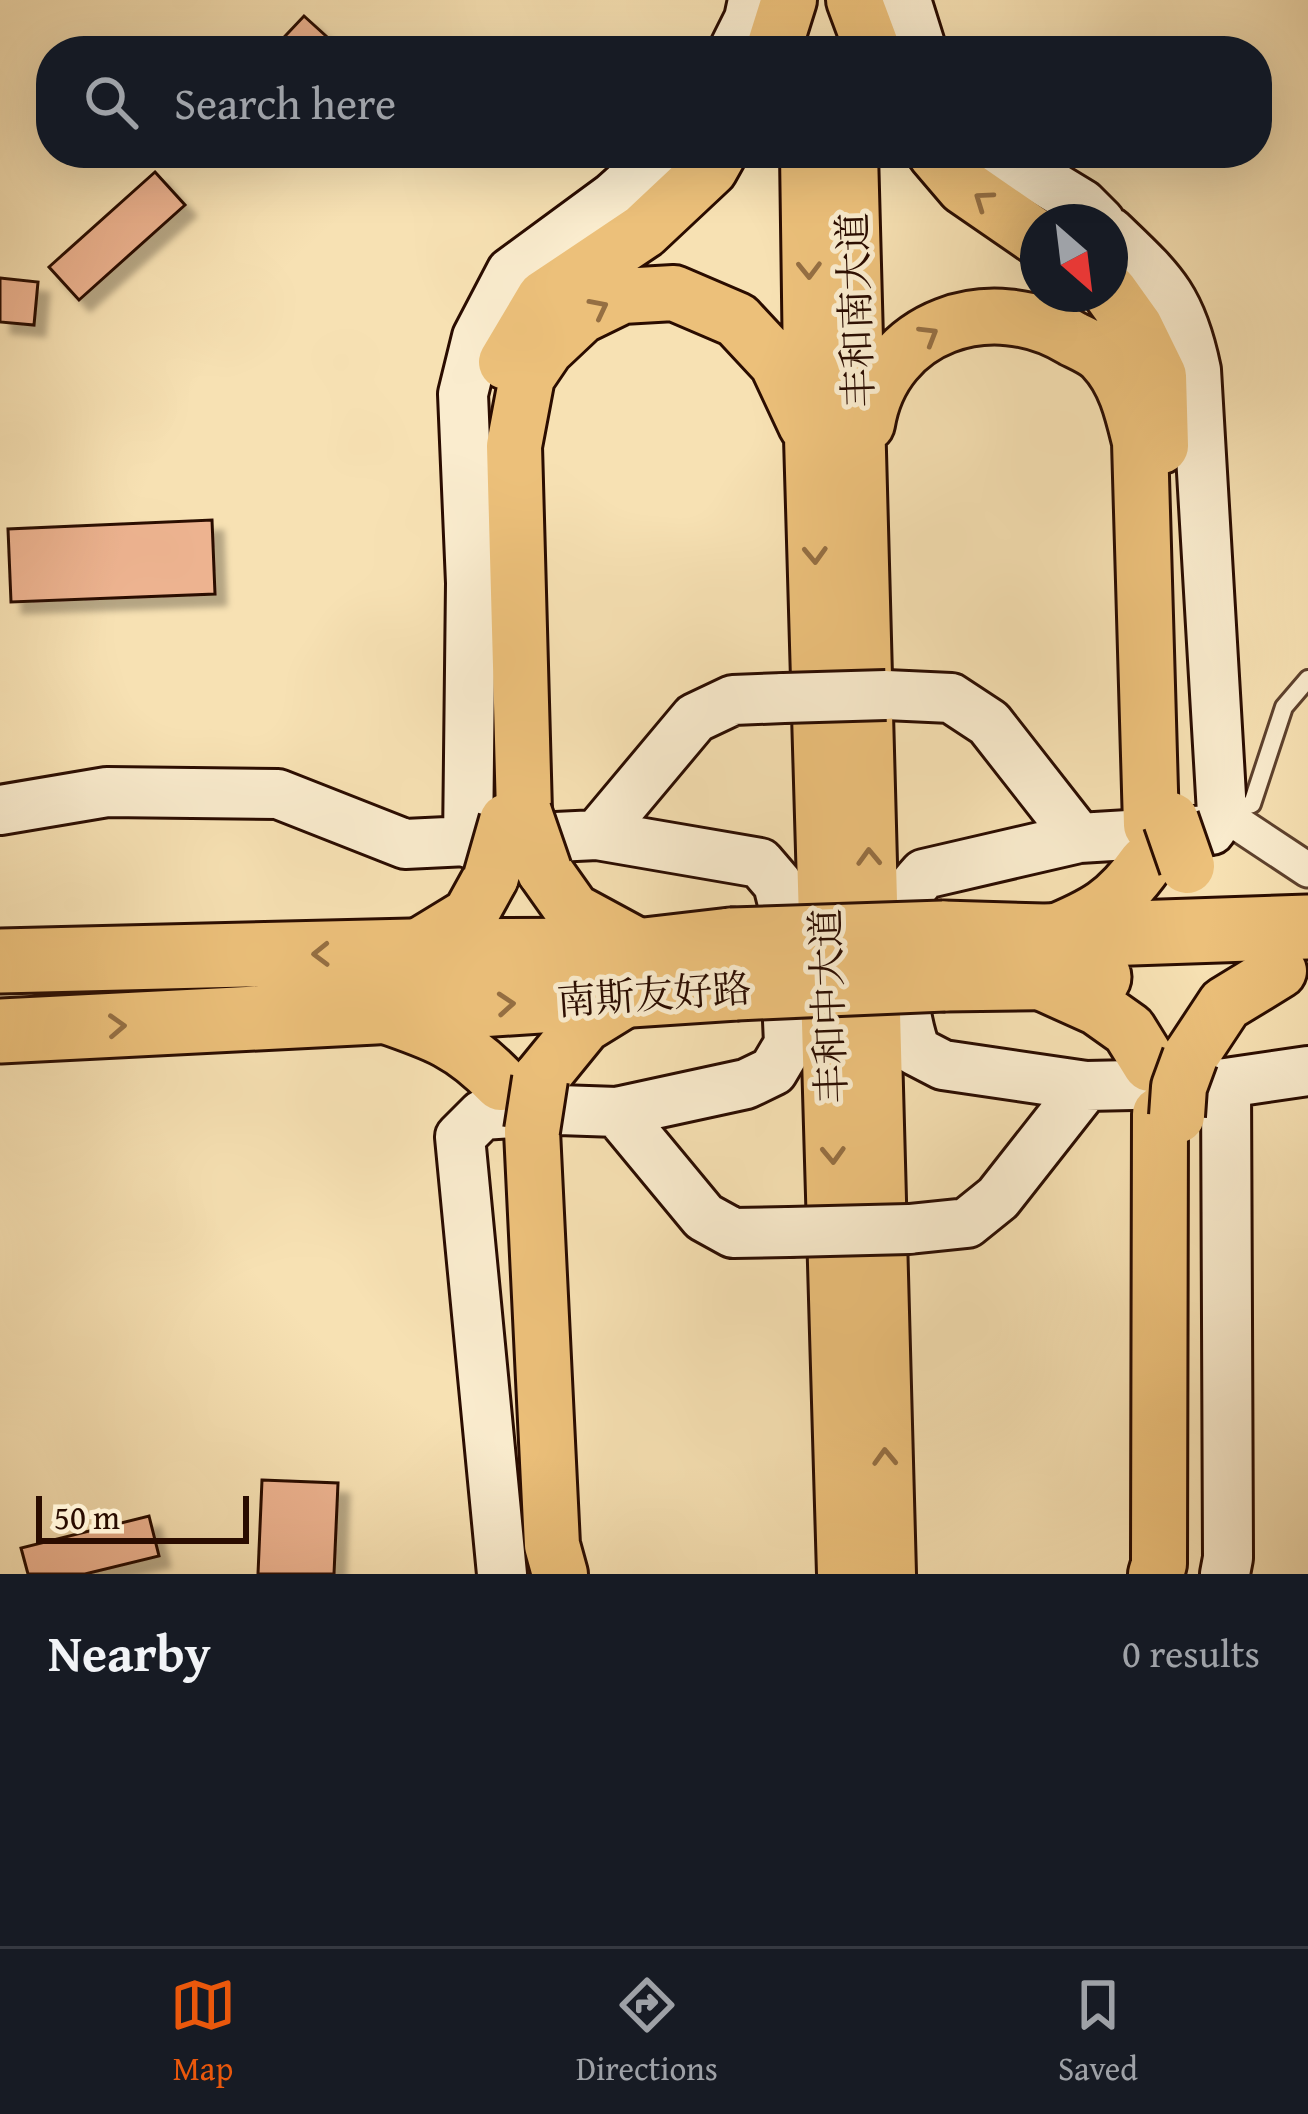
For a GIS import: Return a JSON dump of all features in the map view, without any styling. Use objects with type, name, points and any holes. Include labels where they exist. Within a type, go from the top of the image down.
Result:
[{"type":"highway","name":"南斯友好路","points":[[0,1031],[375,1012],[638,973],[733,964],[1293,950]]},
{"type":"highway","name":"南斯友好路","points":[[0,961],[411,951],[638,973]]},
{"type":"main road","points":[[778,36],[789,0]]},
{"type":"main road","points":[[806,0],[806,36]]},
{"type":"main road","points":[[848,36],[850,0]]},
{"type":"main road","points":[[850,0],[866,36]]},
{"type":"main road","points":[[497,838],[502,368],[544,298],[644,231],[711,168]]},
{"type":"main road","name":"丰和南大道","points":[[808,168],[812,438]]},
{"type":"main road","name":"丰和南大道","points":[[850,168],[859,468]]},
{"type":"main road","points":[[948,168],[964,187],[1020,226]]},
{"type":"main road","points":[[411,951],[470,916],[497,838],[514,446],[527,377],[546,349],[580,316],[622,296],[674,293],[737,320],[777,362],[812,438]]},
{"type":"main road","points":[[1125,312],[1159,376],[1176,837],[1124,894],[1039,958],[1129,1030],[1180,1087],[1185,1574]]},
{"type":"main road","points":[[859,468],[871,398],[892,359],[939,325],[1006,315],[1054,327],[1103,357],[1130,399],[1140,442],[1176,837],[1214,900],[1293,950],[1225,1004],[1180,1087],[1156,1574]]},
{"type":"main road","name":"丰和中大道","points":[[812,438],[849,1548]]},
{"type":"main road","name":"丰和中大道","points":[[849,1548],[859,468]]},
{"type":"main road","points":[[497,838],[544,870],[573,911],[638,973],[584,1025],[523,1106],[535,1574]]},
{"type":"main road","points":[[375,1012],[434,1033],[474,1054],[523,1106],[552,1545],[560,1574]]},
{"type":"main road","points":[[849,1548],[914,1574]]},
{"type":"main road","name":"丰和中大道","points":[[849,1548],[888,1574]]},
{"type":"street","points":[[740,36],[753,0]]},
{"type":"street","points":[[906,0],[917,36]]},
{"type":"street","points":[[497,838],[471,583],[463,394],[477,337],[511,272],[645,168]]},
{"type":"street","points":[[1023,168],[1082,204]]},
{"type":"street","points":[[1128,249],[1166,286],[1189,336],[1196,370],[1176,837]]},
{"type":"street","points":[[597,835],[695,718],[734,700],[886,695],[952,698],[989,723],[1078,838]]},
{"type":"street","points":[[0,810],[107,792],[278,794],[405,844],[597,835],[760,863],[778,884],[783,904],[789,1044],[773,1071],[746,1084],[617,1112],[482,1115],[460,1137],[502,1574]]},
{"type":"street","points":[[1176,837],[1211,830],[1078,838],[924,874],[908,892],[900,916],[905,1025],[916,1052],[943,1065],[1086,1086],[1180,1087],[1308,1071]]},
{"type":"street","points":[[1176,837],[1308,871]]},
{"type":"street","points":[[617,1112],[704,1217],[734,1233],[909,1228],[967,1223],[998,1198],[1086,1086]]},
{"type":"street","points":[[1180,1087],[1225,1574]]},
{"type":"lane","points":[[1176,837],[1252,804],[1284,707],[1308,679]]},
{"type":"building","points":[[304,16],[326,36],[285,36]]},
{"type":"building","points":[[155,172],[185,205],[79,300],[49,267]]},
{"type":"building","points":[[0,278],[38,282],[34,325],[0,322]]},
{"type":"building","points":[[212,520],[215,594],[11,602],[8,529]]},
{"type":"building","points":[[262,1480],[338,1483],[334,1574],[258,1574]]},
{"type":"building","points":[[149,1516],[159,1556],[85,1574],[28,1574],[21,1548]]}]
